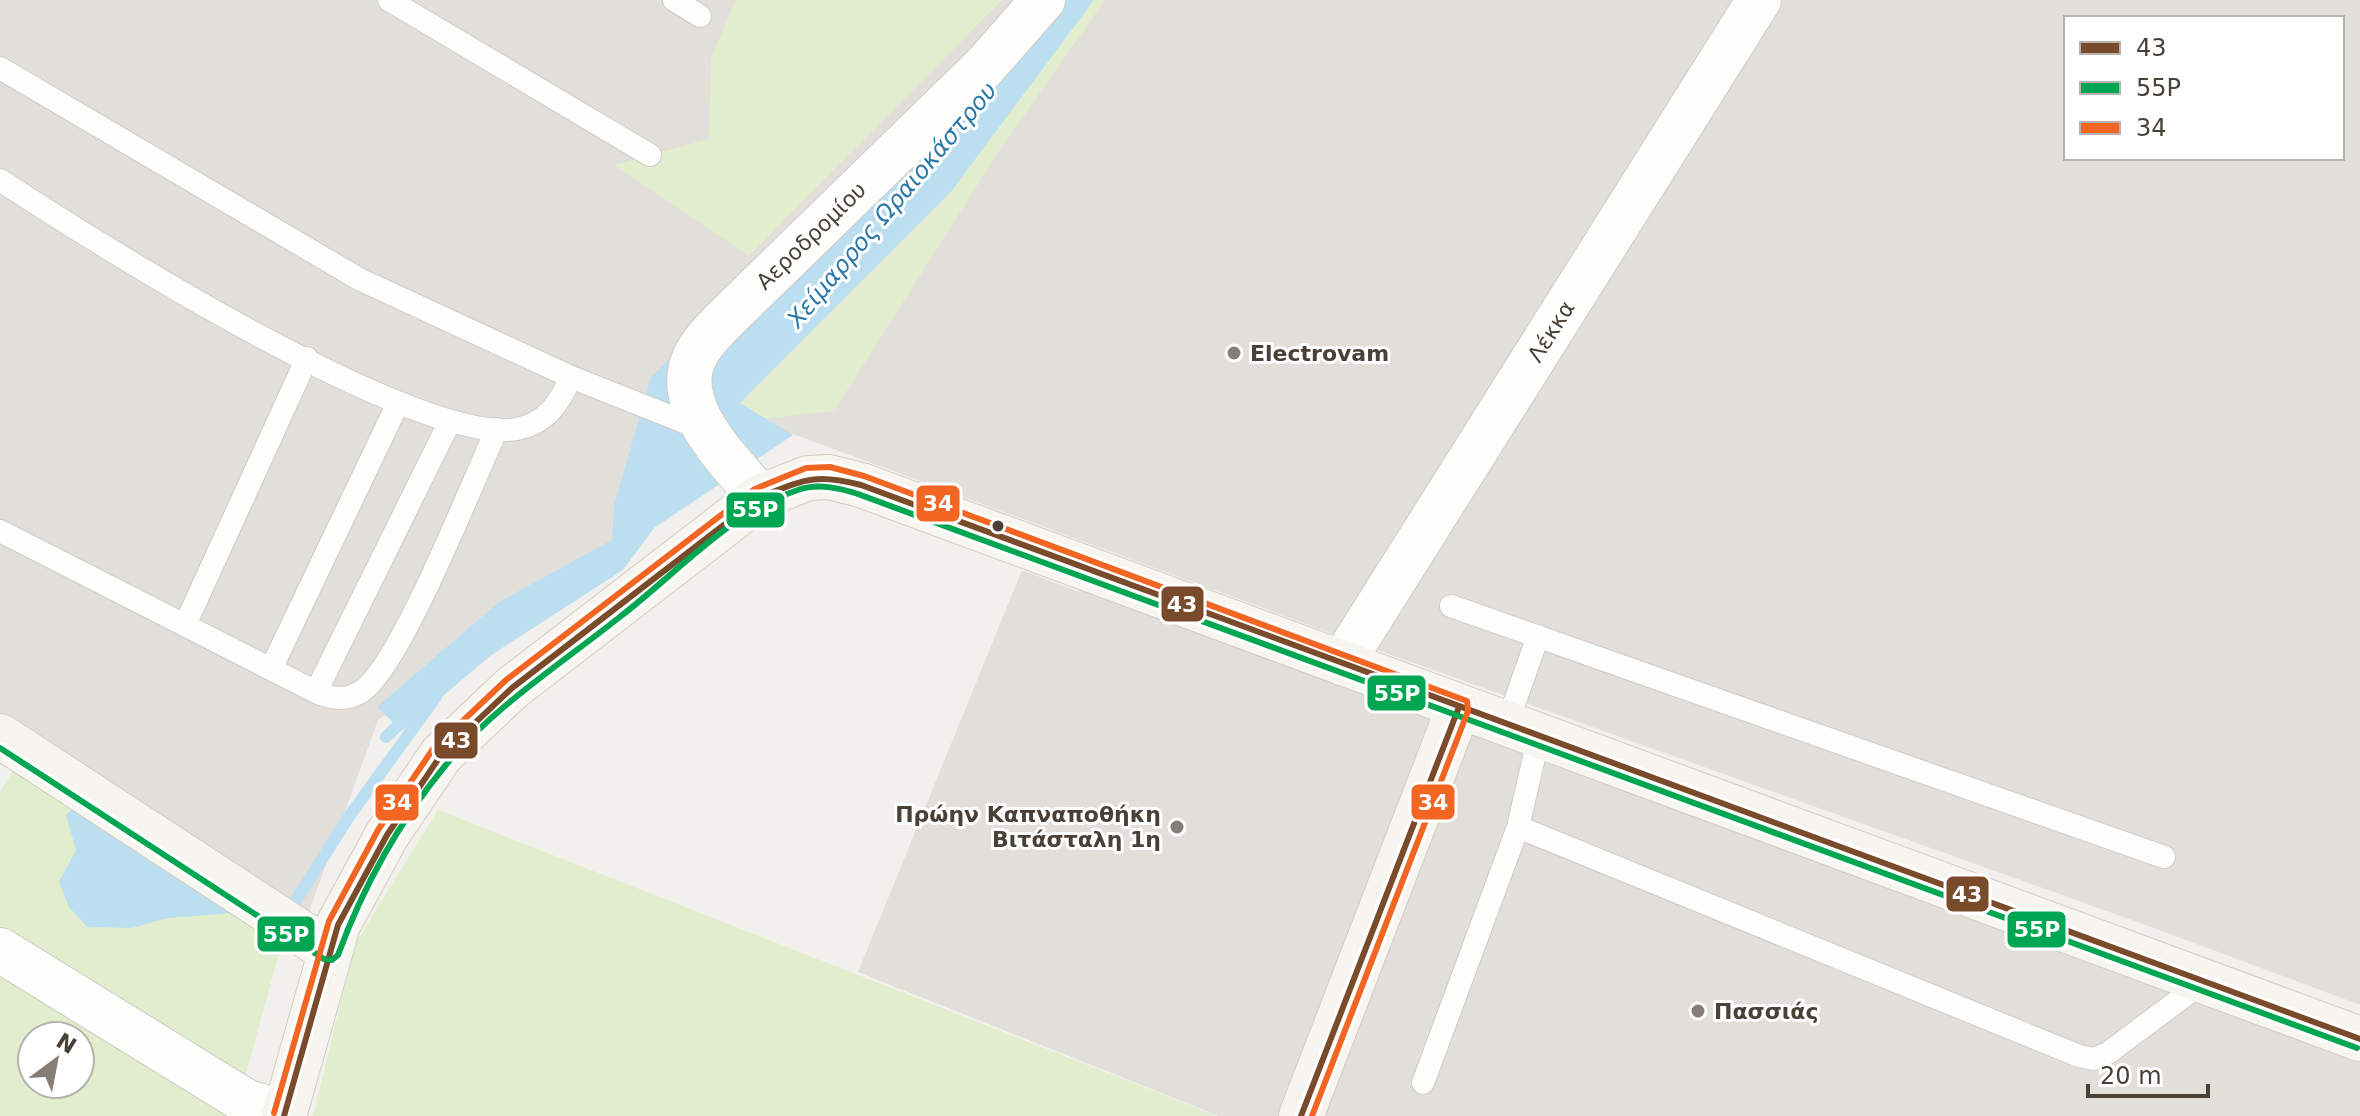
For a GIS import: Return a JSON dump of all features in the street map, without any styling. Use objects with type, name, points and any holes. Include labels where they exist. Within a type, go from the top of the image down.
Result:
[{"type":"street","name":"Αεροδρομίου","points":[[760,497],[706,430],[694,406],[690,380],[696,353],[722,322],[984,67],[1043,0]]},
{"type":"street","name":"Λέκκα","points":[[1342,663],[1759,0]]},
{"type":"street","points":[[0,950],[247,1102],[284,1115],[329,951],[344,912],[423,777],[457,738],[531,673],[760,497],[797,479],[842,479],[2360,1039]]},
{"type":"street","points":[[1301,1116],[1459,707]]},
{"type":"street","points":[[0,736],[329,951]]},
{"type":"lane","points":[[389,0],[650,155]]},
{"type":"lane","points":[[674,0],[700,16]]},
{"type":"lane","points":[[0,68],[359,279],[571,377],[706,430]]},
{"type":"lane","points":[[0,180],[217,312],[398,403],[450,421],[497,429],[526,426],[558,407],[571,377]]},
{"type":"lane","points":[[185,625],[307,358]]},
{"type":"lane","points":[[271,669],[398,403]]},
{"type":"lane","points":[[316,692],[450,421]]},
{"type":"lane","points":[[0,531],[316,692],[332,698],[354,695],[373,681],[394,652],[497,429]]},
{"type":"lane","points":[[1451,606],[2164,857]]},
{"type":"lane","points":[[1423,1083],[1518,827],[1523,730],[1538,636]]},
{"type":"lane","points":[[1518,827],[2087,1059],[2108,1053],[2203,982]]},
{"type":"shaded area","points":[[0,0],[2360,0],[2360,1005],[2154,928],[1338,636],[782,430],[378,720],[306,920],[0,714]]},
{"type":"shaded area","points":[[1096,555],[2360,1021],[2360,1116],[1219,1116],[858,972],[1022,570],[1079,592]]},
{"type":"green space","points":[[736,0],[1002,0],[749,256],[614,165],[709,139],[711,58]]},
{"type":"green space","points":[[1024,0],[1105,0],[999,151],[834,411],[756,420],[731,401]]},
{"type":"green space","points":[[13,771],[282,943],[234,1116],[0,1116],[0,792]]},
{"type":"green space","points":[[438,810],[1217,1116],[313,1116],[355,944]]},
{"type":"water","points":[[1030,0],[1094,0],[950,193],[740,403],[793,435],[654,528],[623,570],[490,656],[402,731],[377,707],[499,602],[612,540],[614,506],[651,377]]},
{"type":"water","points":[[98,782],[257,911],[168,918],[132,928],[87,927],[69,907],[59,882],[76,850],[66,815]]},
{"type":"waterway","points":[[286,916],[350,815],[436,697]]},
{"type":"waterway","name":"Χείμαρρος Ωραιοκάστρου","points":[[386,737],[409,715]]},
{"type":"transit line","name":"34","points":[[274,1113],[329,921],[378,830],[433,749],[506,680],[755,489],[806,468],[830,467],[864,476],[1467,701],[1468,711],[1312,1116]]},
{"type":"transit line","name":"43","points":[[284,1116],[338,925],[387,835],[441,755],[512,688],[760,497],[820,479],[861,485],[2360,1039]]},
{"type":"transit line","name":"55Ρ","points":[[0,748],[324,959],[332,960],[338,955],[371,880],[398,832],[428,787],[464,744],[529,686],[642,599],[727,528],[773,500],[806,488],[828,487],[858,494],[2357,1048]]},
{"type":"transit line","name":"43","points":[[1301,1116],[1459,707]]},
{"type":"place","name":"Electrovam","points":[[1234,353]]},
{"type":"place","name":"Πρώην Καπναποθήκη Βιτάσταλη 1η","points":[[1177,827]]},
{"type":"place","name":"Πασσιάς","points":[[1698,1011]]}]
